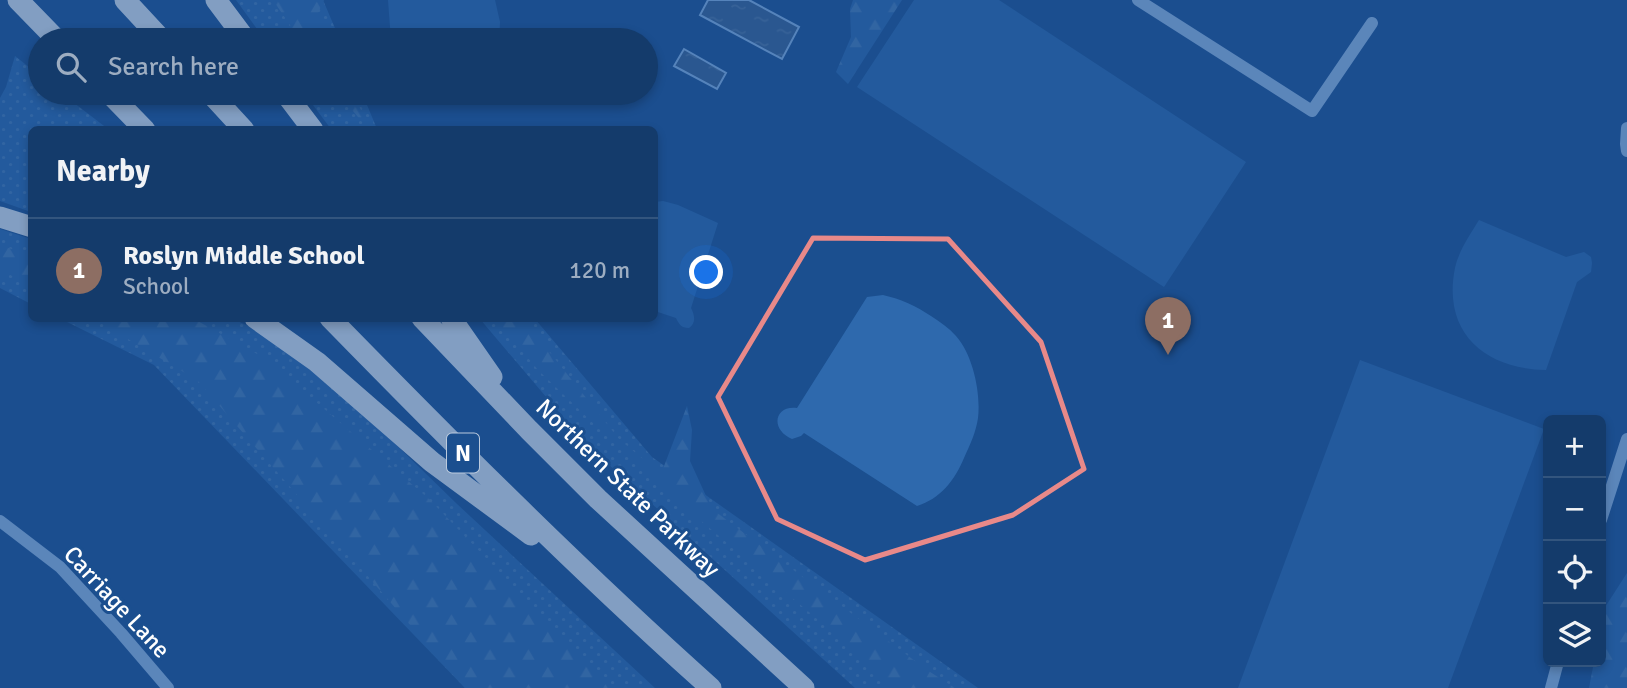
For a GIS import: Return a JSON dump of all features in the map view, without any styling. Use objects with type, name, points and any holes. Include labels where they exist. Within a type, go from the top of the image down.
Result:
[{"type":"highway","points":[[18,0],[45,28]]},
{"type":"highway","points":[[125,0],[151,28]]},
{"type":"highway","points":[[216,0],[237,28]]},
{"type":"highway","points":[[121,105],[141,126]]},
{"type":"highway","points":[[221,105],[240,126]]},
{"type":"highway","points":[[294,105],[310,126]]},
{"type":"highway","points":[[0,217],[28,226]]},
{"type":"highway","points":[[261,322],[317,362],[432,462],[599,585]]},
{"type":"highway","name":"N","points":[[334,322],[599,585],[711,688]]},
{"type":"highway","name":"Northern State Parkway","points":[[426,322],[529,430],[635,533],[804,688]]},
{"type":"highway","points":[[454,322],[529,430]]},
{"type":"street","points":[[1138,0],[1312,111],[1372,23]]},
{"type":"street","points":[[1627,128],[1627,151]]},
{"type":"street","points":[[1606,510],[1621,478],[1627,439]]},
{"type":"street","name":"Carriage Lane","points":[[0,521],[60,567],[168,688]]},
{"type":"street","points":[[1551,688],[1557,667]]},
{"type":"highlighted area","points":[[813,238],[948,239],[1041,342],[1084,469],[1013,515],[865,560],[777,519],[718,397]]},
{"type":"green space","points":[[236,0],[323,0],[335,28],[256,28]]},
{"type":"green space","points":[[273,0],[324,0],[318,13],[322,28],[292,28]]},
{"type":"green space","points":[[388,0],[495,0],[500,22],[500,28],[390,28]]},
{"type":"green space","points":[[853,0],[902,0],[848,84],[836,72],[851,37],[850,9]]},
{"type":"green space","points":[[914,0],[999,0],[1246,162],[1164,287],[857,87]]},
{"type":"green space","points":[[15,56],[28,66],[28,105],[77,105],[104,126],[28,126],[28,211],[0,201],[0,98]]},
{"type":"green space","points":[[313,105],[367,105],[376,126],[329,126]]},
{"type":"green space","points":[[348,105],[358,105],[369,126],[366,126]]},
{"type":"green space","points":[[658,202],[678,205],[718,223],[691,308],[694,319],[689,328],[681,325],[676,318],[658,312]]},
{"type":"green space","points":[[1479,220],[1566,257],[1584,252],[1591,257],[1591,272],[1577,282],[1546,370],[1504,363],[1473,343],[1462,329],[1455,311],[1455,268],[1462,249]]},
{"type":"green space","points":[[0,229],[28,238],[28,302],[0,288]]},
{"type":"green space","points":[[0,245],[28,255],[28,284],[0,270]]},
{"type":"green space","points":[[883,295],[920,309],[953,333],[967,353],[977,386],[977,423],[960,466],[940,494],[917,506],[804,433],[792,439],[785,435],[778,424],[783,410],[797,408],[867,297]]},
{"type":"green space","points":[[67,322],[240,322],[270,336],[344,394],[457,504],[655,688],[465,688],[154,365]]},
{"type":"green space","points":[[99,322],[199,322],[266,359],[429,499],[611,688],[465,688],[197,380]]},
{"type":"green space","points":[[483,322],[538,322],[652,457],[978,688],[855,688],[586,444]]},
{"type":"green space","points":[[498,322],[525,322],[619,439],[661,474],[687,406],[692,430],[690,461],[712,509],[927,670],[955,688],[894,688],[816,618],[649,477],[538,370]]},
{"type":"green space","points":[[1360,360],[1543,429],[1448,688],[1238,688]]},
{"type":"green space","points":[[1627,573],[1627,688],[1589,688],[1593,667],[1606,667],[1606,606]]},
{"type":"water","points":[[708,0],[749,0],[799,27],[782,59],[700,15]]},
{"type":"water","points":[[684,49],[726,73],[717,89],[674,66]]},
{"type":"place","name":"Roslyn Middle School","points":[[1168,355]]}]
